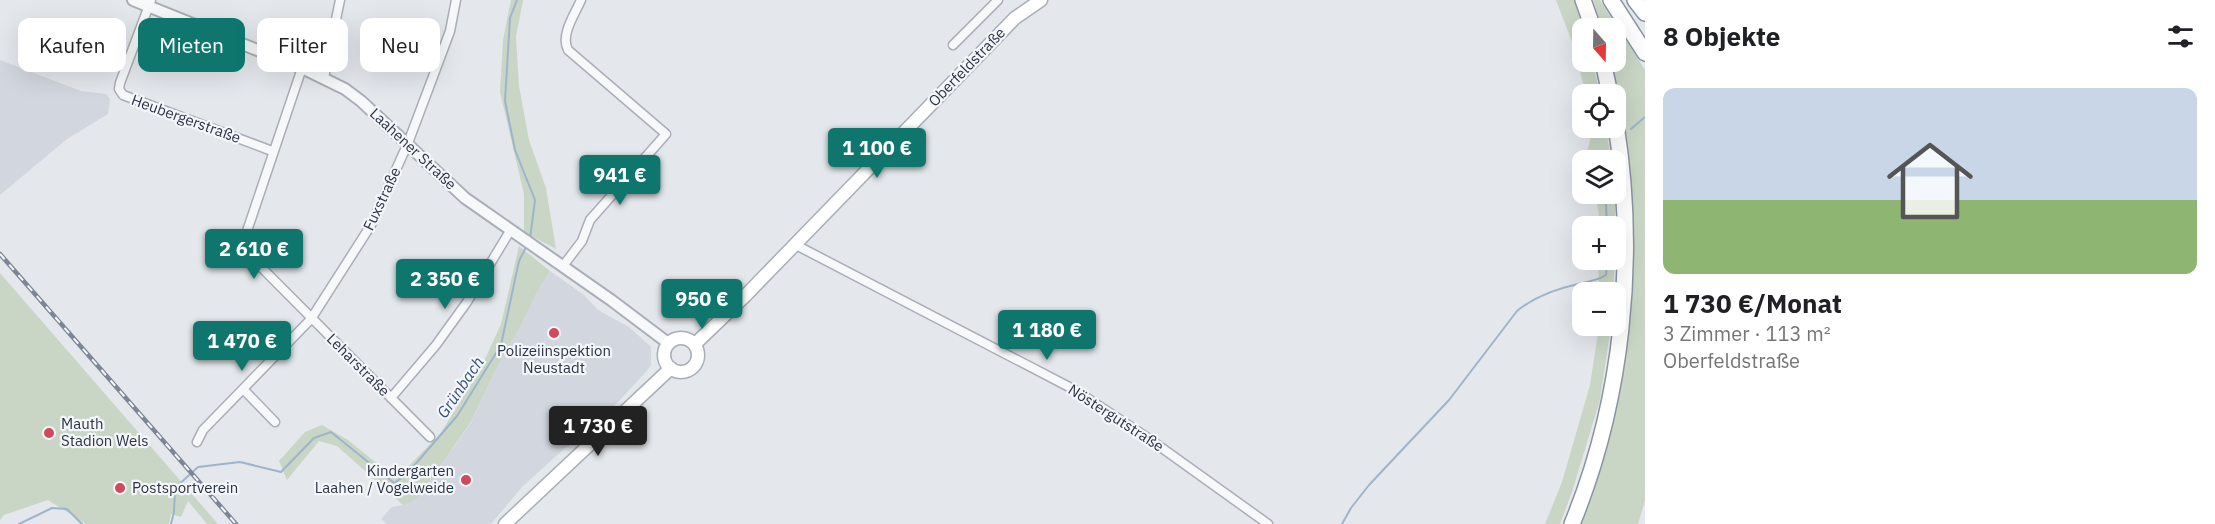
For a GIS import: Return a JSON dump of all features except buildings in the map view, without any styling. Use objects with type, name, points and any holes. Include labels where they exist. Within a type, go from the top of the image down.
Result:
[{"type":"highway","points":[[1583,0],[1589,18]]},
{"type":"highway","points":[[1611,0],[1645,53]]},
{"type":"highway","points":[[1635,0],[1645,13]]},
{"type":"highway","points":[[1572,524],[1604,424],[1621,322],[1625,256],[1622,176],[1618,138]]},
{"type":"main road","name":"Oberfeldstraße","points":[[670,368],[683,372],[695,365],[698,358],[695,344],[1015,18],[1041,0]]},
{"type":"main road","points":[[505,524],[670,368],[664,356],[668,343],[682,337],[695,344]]},
{"type":"street","name":"Laahener Straße","points":[[133,0],[150,3],[257,49]]},
{"type":"street","points":[[324,78],[340,0]]},
{"type":"street","name":"Fuxstraße","points":[[197,442],[203,430],[311,319],[371,225],[408,144],[450,31],[456,0]]},
{"type":"street","points":[[562,266],[582,241],[590,220],[666,134],[568,50],[565,44],[566,36],[581,0]]},
{"type":"street","points":[[953,45],[998,0]]},
{"type":"street","name":"Heubergerstraße","points":[[150,3],[120,83],[119,89],[123,95],[272,151]]},
{"type":"street","name":"Leharstraße","points":[[301,72],[272,151],[244,246],[248,254],[429,437]]},
{"type":"street","name":"Laahener Straße","points":[[311,72],[361,101],[465,198],[668,343]]},
{"type":"street","points":[[392,398],[436,345],[510,231]]},
{"type":"street","name":"Nöstergutstraße","points":[[794,244],[1075,390],[1157,444],[1268,524]]},
{"type":"street","points":[[244,390],[275,422]]},
{"type":"shaded area","points":[[0,60],[18,67],[18,72],[31,72],[81,91],[106,94],[110,99],[108,114],[67,139],[0,195]]},
{"type":"shaded area","points":[[550,271],[584,295],[598,310],[629,327],[651,347],[651,366],[581,439],[565,448],[522,487],[491,524],[387,524],[381,519],[392,507],[403,505],[453,448],[471,423],[494,373]]},
{"type":"green space","points":[[511,0],[523,0],[516,37],[519,86],[529,140],[546,188],[556,249],[524,232],[524,194],[500,92],[503,40]]},
{"type":"green space","points":[[1556,0],[1574,0],[1580,18],[1572,18],[1572,42]]},
{"type":"green space","points":[[1593,0],[1600,0],[1612,18],[1599,18]]},
{"type":"green space","points":[[1626,40],[1645,70],[1645,501],[1638,524],[1580,524],[1602,454],[1627,338],[1633,247],[1626,138],[1626,84],[1615,84],[1613,72],[1626,72]]},
{"type":"green space","points":[[1580,72],[1594,72],[1598,84],[1583,84]]},
{"type":"green space","points":[[1590,138],[1608,138],[1609,150],[1588,150]]},
{"type":"green space","points":[[1615,204],[1615,216],[1599,216],[1597,205]]},
{"type":"green space","points":[[519,246],[550,271],[494,373],[471,422],[417,498],[403,505],[337,446],[319,441],[287,480],[279,461],[305,432],[322,425],[348,440],[396,479],[440,434],[480,370],[501,324]]},
{"type":"green space","points":[[1598,270],[1614,270],[1614,282],[1599,282]]},
{"type":"green space","points":[[0,273],[218,524],[207,524],[188,501],[181,517],[171,514],[169,524],[86,524],[48,500],[4,515],[0,520]]},
{"type":"green space","points":[[1597,336],[1610,336],[1600,400],[1572,492],[1560,524],[1545,524],[1562,482],[1590,385]]},
{"type":"waterway","name":"Grünbach","points":[[517,0],[510,18],[505,101],[515,150],[535,200],[530,239]]},
{"type":"waterway","points":[[1631,129],[1645,117]]},
{"type":"waterway","points":[[1606,204],[1607,216]]},
{"type":"waterway","name":"Grünbach","points":[[171,524],[175,488],[198,467],[240,462],[281,472],[314,438],[331,432],[394,483],[406,475],[457,416],[501,345],[519,261],[526,247]]},
{"type":"waterway","points":[[1342,524],[1369,485],[1449,400],[1517,311],[1546,294],[1603,277],[1606,275],[1606,270]]},
{"type":"waterway","name":"Grünbach","points":[[19,524],[52,508],[67,509],[82,524]]},
{"type":"railway","points":[[0,254],[236,524]]},
{"type":"place","name":"Polizeiinspektion Neustadt","points":[[554,333]]},
{"type":"place","name":"Mauth Stadion Wels","points":[[49,433]]},
{"type":"place","name":"Kindergarten Laahen / Vogelweide","points":[[466,480]]},
{"type":"place","name":"Postsportverein","points":[[120,488]]}]
